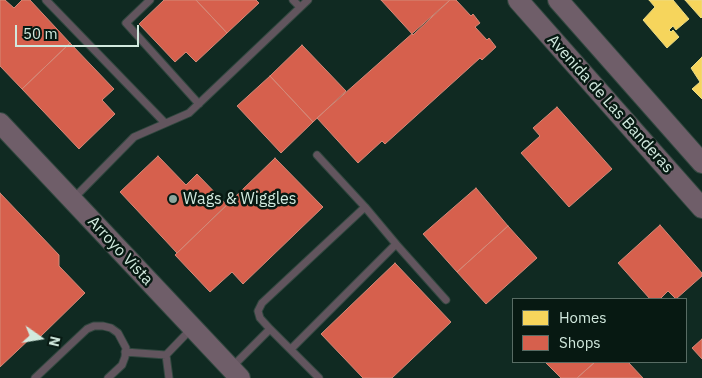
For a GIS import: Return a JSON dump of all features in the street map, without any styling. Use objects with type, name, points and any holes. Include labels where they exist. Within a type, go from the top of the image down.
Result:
[{"type":"main road","name":"Avenida de Las Banderas","points":[[518,0],[702,208]]},
{"type":"main road","name":"Avenida de Las Banderas","points":[[558,0],[702,163]]},
{"type":"main road","name":"Arroyo Vista","points":[[0,124],[235,373]]},
{"type":"lane","points":[[46,0],[165,123]]},
{"type":"lane","points":[[150,0],[126,23],[199,104]]},
{"type":"lane","points":[[293,0],[300,7]]},
{"type":"lane","points":[[72,200],[134,137],[189,113],[308,0]]},
{"type":"lane","points":[[316,155],[365,207],[446,300]]},
{"type":"lane","points":[[319,378],[270,329],[260,318],[258,311],[262,303],[365,207]]},
{"type":"lane","points":[[291,349],[396,244]]},
{"type":"lane","points":[[35,378],[87,330],[94,326],[111,328],[123,340],[125,352],[122,365],[108,378]]},
{"type":"lane","points":[[166,355],[192,328]]},
{"type":"lane","points":[[235,373],[270,329]]},
{"type":"lane","points":[[125,352],[166,355]]},
{"type":"lane","points":[[166,355],[169,378]]},
{"type":"building: Homes","points":[[649,0],[673,0],[689,19],[676,30],[673,26],[669,30],[671,32],[673,30],[679,37],[667,48],[643,20],[655,7]]},
{"type":"building: Homes","points":[[685,0],[702,0],[701,18]]},
{"type":"building: Homes","points":[[702,57],[702,99],[692,89],[700,82],[691,68]]},
{"type":"building: Shops","points":[[0,0],[5,0],[14,8],[22,0],[30,0],[70,43],[22,89],[0,66]]},
{"type":"building: Shops","points":[[164,0],[196,0],[227,33],[196,62],[186,52],[175,62],[139,24]]},
{"type":"building: Shops","points":[[196,0],[256,0],[259,3],[227,33]]},
{"type":"building: Shops","points":[[381,0],[450,0],[413,35]]},
{"type":"building: Shops","points":[[450,0],[456,0],[471,16],[473,14],[480,23],[475,27],[487,40],[489,38],[496,47],[482,60],[480,58],[385,144],[382,141],[358,163],[317,118]]},
{"type":"building: Shops","points":[[70,43],[114,89],[102,100],[115,114],[79,149],[22,89]]},
{"type":"building: Shops","points":[[302,45],[346,91],[313,122],[270,76]]},
{"type":"building: Shops","points":[[270,76],[313,122],[281,153],[237,106]]},
{"type":"building: Shops","points":[[557,107],[612,169],[569,207],[521,153],[540,136],[533,128]]},
{"type":"building: Shops","name":"Wags & Wiggles","points":[[158,156],[186,185],[197,174],[227,205],[177,253],[120,192]]},
{"type":"building: Shops","points":[[275,158],[323,207],[243,284],[232,272],[210,292],[175,255]]},
{"type":"building: Shops","points":[[476,188],[508,226],[457,272],[423,234]]},
{"type":"building: Shops","points":[[0,193],[59,255],[59,266],[85,293],[39,338],[35,334],[0,367]]},
{"type":"building: Shops","points":[[660,225],[702,273],[702,276],[677,298],[668,291],[661,298],[649,298],[618,263]]},
{"type":"building: Shops","points":[[508,226],[537,258],[486,304],[457,272]]},
{"type":"building: Shops","points":[[395,263],[451,322],[392,378],[363,378],[321,334]]},
{"type":"building: Shops","points":[[702,339],[702,359],[692,348]]},
{"type":"building: Shops","points":[[546,363],[594,363],[577,378],[561,378]]},
{"type":"building: Shops","points":[[594,363],[629,363],[643,378],[577,378]]},
{"type":"place","name":"Wags & Wiggles","points":[[173,199]]}]
